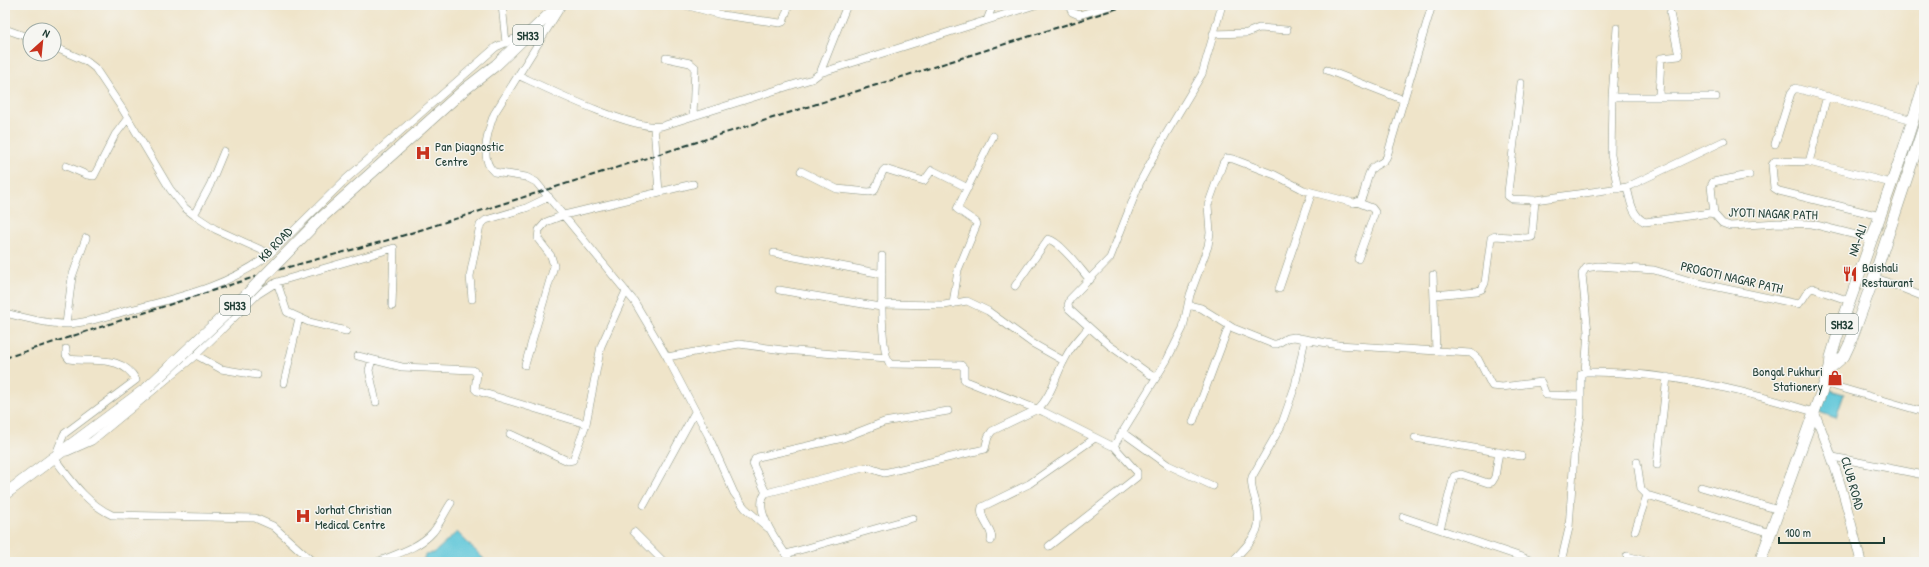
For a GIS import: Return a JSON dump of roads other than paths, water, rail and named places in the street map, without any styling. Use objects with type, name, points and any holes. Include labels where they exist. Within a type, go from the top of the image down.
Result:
[{"type":"main road","name":"KB ROAD","points":[[5,494],[161,376],[247,294],[320,219],[459,95],[496,65],[559,5]]},
{"type":"main road","name":"NA-ALI","points":[[1760,562],[1830,368],[1831,357],[1914,120],[1924,85]]},
{"type":"main road","points":[[1830,368],[1836,356],[1924,106]]},
{"type":"main road","points":[[1830,368],[1842,358],[1846,352],[1874,277],[1924,126]]},
{"type":"street","points":[[502,5],[506,43]]},
{"type":"street","points":[[562,5],[520,76],[494,114],[489,132],[487,164],[494,172],[531,179],[536,182],[626,290],[667,357],[708,435],[734,493],[745,508],[768,528],[791,562]]},
{"type":"street","points":[[685,5],[712,13],[780,23],[783,22],[789,5]]},
{"type":"street","points":[[820,73],[847,5]]},
{"type":"street","points":[[987,20],[993,5]]},
{"type":"street","points":[[520,76],[570,99],[638,124],[654,127],[805,82],[820,73],[1035,5]]},
{"type":"street","points":[[1070,5],[1072,12],[1079,15],[1113,5]]},
{"type":"street","points":[[1155,378],[1114,349],[1089,327],[1068,305],[1070,299],[1110,258],[1140,182],[1166,134],[1199,81],[1222,5]]},
{"type":"street","points":[[1358,202],[1362,198],[1372,169],[1386,159],[1432,5]]},
{"type":"street","points":[[1659,96],[1661,58],[1679,56],[1670,13]]},
{"type":"street","points":[[1213,34],[1246,33],[1258,28],[1286,30]]},
{"type":"street","points":[[1617,28],[1612,96],[1612,155],[1618,189]]},
{"type":"street","points":[[5,29],[22,35]]},
{"type":"street","points":[[5,313],[52,323],[66,324],[90,320],[187,294],[238,276],[253,268],[270,254],[346,179],[496,47],[514,39],[522,41]]},
{"type":"street","points":[[62,50],[86,61],[95,68],[128,118],[170,189],[194,215],[215,229],[270,254]]},
{"type":"street","points":[[666,58],[690,63],[695,67],[693,116]]},
{"type":"street","points":[[1327,70],[1404,100]]},
{"type":"street","points":[[1521,83],[1508,196],[1512,199],[1535,200],[1627,187],[1724,141]]},
{"type":"street","points":[[1775,144],[1792,90],[1798,89],[1827,96],[1914,120]]},
{"type":"street","points":[[1612,96],[1716,97]]},
{"type":"street","points":[[1809,162],[1827,96]]},
{"type":"street","points":[[66,166],[87,175],[94,176],[115,135],[128,118]]},
{"type":"street","points":[[654,127],[659,192]]},
{"type":"street","points":[[953,304],[958,270],[977,227],[976,222],[957,209],[993,136]]},
{"type":"street","points":[[194,215],[210,186],[224,151]]},
{"type":"street","points":[[1113,445],[1175,344],[1186,317],[1190,295],[1208,246],[1210,234],[1208,205],[1225,160],[1228,158],[1233,159],[1312,192],[1358,202],[1372,208],[1374,212],[1358,259]]},
{"type":"street","points":[[1880,216],[1779,191],[1774,188],[1772,165],[1775,160],[1809,162],[1891,183]]},
{"type":"street","points":[[801,171],[837,189],[869,192],[874,191],[882,172],[886,169],[924,181],[932,170],[968,188]]},
{"type":"street","points":[[1714,214],[1711,186],[1713,182],[1750,175]]},
{"type":"street","points":[[525,366],[554,266],[551,256],[538,239],[537,234],[541,226],[564,215],[693,184]]},
{"type":"street","name":"JYOTI NAGAR PATH","points":[[1627,187],[1633,209],[1640,220],[1645,222],[1714,214],[1722,223],[1730,226],[1778,223],[1812,224],[1872,239]]},
{"type":"street","points":[[1279,289],[1312,192]]},
{"type":"street","points":[[472,299],[470,276],[480,225],[486,220],[521,210],[549,197]]},
{"type":"street","points":[[1434,295],[1477,291],[1482,289],[1485,283],[1491,238],[1495,236],[1532,237],[1535,200]]},
{"type":"street","points":[[66,324],[72,277],[86,238]]},
{"type":"street","points":[[1015,286],[1048,239],[1053,240],[1090,280]]},
{"type":"street","points":[[54,458],[92,442],[196,355],[258,294],[278,282],[394,248],[392,306]]},
{"type":"street","points":[[774,253],[882,274]]},
{"type":"street","points":[[882,256],[881,306],[888,362],[893,365],[961,365],[964,368],[964,380],[1038,409],[1107,445],[1113,445],[1137,472],[1137,477],[1049,546]]},
{"type":"street","name":"PROGOTI NAGAR PATH","points":[[1585,372],[1588,332],[1582,274],[1586,268],[1598,266],[1654,270],[1694,282],[1798,304],[1803,301],[1808,290],[1812,288],[1850,301]]},
{"type":"street","points":[[1433,275],[1436,350]]},
{"type":"street","points":[[1874,277],[1914,295],[1924,297]]},
{"type":"street","points":[[278,282],[282,292],[285,309],[299,318],[325,327],[346,331]]},
{"type":"street","points":[[510,434],[571,462],[575,458],[586,424],[601,346],[626,290]]},
{"type":"street","points":[[779,290],[881,306],[953,304],[962,301],[973,303],[988,311],[1040,348],[1064,361]]},
{"type":"street","points":[[1188,305],[1201,308],[1229,326],[1273,344],[1278,344],[1290,337],[1338,345],[1471,353],[1475,355],[1492,386],[1502,387],[1542,382],[1546,395],[1581,396]]},
{"type":"street","points":[[284,383],[299,318]]},
{"type":"street","points":[[1193,422],[1229,326]]},
{"type":"street","points":[[768,528],[761,505],[761,499],[766,493],[867,467],[884,473],[985,449],[988,437],[992,431],[1038,409],[1052,389],[1064,361],[1089,327]]},
{"type":"street","points":[[1232,562],[1250,541],[1258,528],[1260,515],[1251,483],[1252,477],[1281,426],[1295,386],[1305,339]]},
{"type":"street","points":[[667,357],[739,344],[778,349],[887,358]]},
{"type":"street","points":[[54,458],[64,434],[136,380],[132,373],[126,368],[112,362],[69,359],[66,355],[66,349]]},
{"type":"street","points":[[196,355],[220,369],[257,375]]},
{"type":"street","points":[[358,356],[402,367],[469,369],[477,374],[475,389],[477,391],[586,424]]},
{"type":"street","points":[[372,360],[369,370],[376,402]]},
{"type":"street","points":[[1562,562],[1569,528],[1574,455],[1581,415],[1580,377],[1585,372],[1626,372],[1690,380],[1772,399],[1814,412]]},
{"type":"street","points":[[1657,465],[1667,377]]},
{"type":"street","points":[[1824,383],[1924,412]]},
{"type":"street","points":[[766,493],[753,464],[755,459],[758,457],[843,438],[878,423],[948,411]]},
{"type":"street","points":[[644,505],[695,412]]},
{"type":"street","name":"CLUB ROAD","points":[[1814,412],[1833,457],[1861,562]]},
{"type":"street","points":[[1122,432],[1168,465],[1213,486]]},
{"type":"street","points":[[991,541],[991,535],[981,512],[982,507],[1029,484],[1095,438]]},
{"type":"street","points":[[1415,438],[1521,456]]},
{"type":"street","points":[[1440,529],[1454,476],[1461,474],[1488,483],[1492,482],[1495,477],[1499,452]]},
{"type":"street","points":[[1833,457],[1924,475]]},
{"type":"street","points":[[54,458],[88,500],[96,507],[112,515],[255,518],[273,526],[313,562]]},
{"type":"street","points":[[1637,462],[1641,489],[1647,496],[1771,533]]},
{"type":"street","points":[[1702,487],[1779,510]]},
{"type":"street","points":[[1635,531],[1647,496]]},
{"type":"street","points":[[377,562],[413,546],[426,538],[437,526],[452,503]]},
{"type":"street","points":[[1403,517],[1536,562]]},
{"type":"street","points":[[786,554],[913,518]]},
{"type":"street","points":[[634,532],[664,562]]},
{"type":"street","points":[[1627,556],[1649,562]]},
{"type":"water","points":[[1826,389],[1844,394],[1836,418],[1819,412]]},
{"type":"water","points":[[457,532],[487,562],[422,562],[426,554],[434,553]]},
{"type":"railway","points":[[5,358],[270,272],[392,239],[1128,5]]},
{"type":"place","name":"Pan Diagnostic Centre","points":[[423,153]]},
{"type":"place","name":"Baishali Restaurant","points":[[1850,274]]},
{"type":"place","name":"Bongal Pukhuri Stationery","points":[[1835,378]]},
{"type":"place","name":"Jorhat Christian Medical Centre","points":[[303,516]]}]
